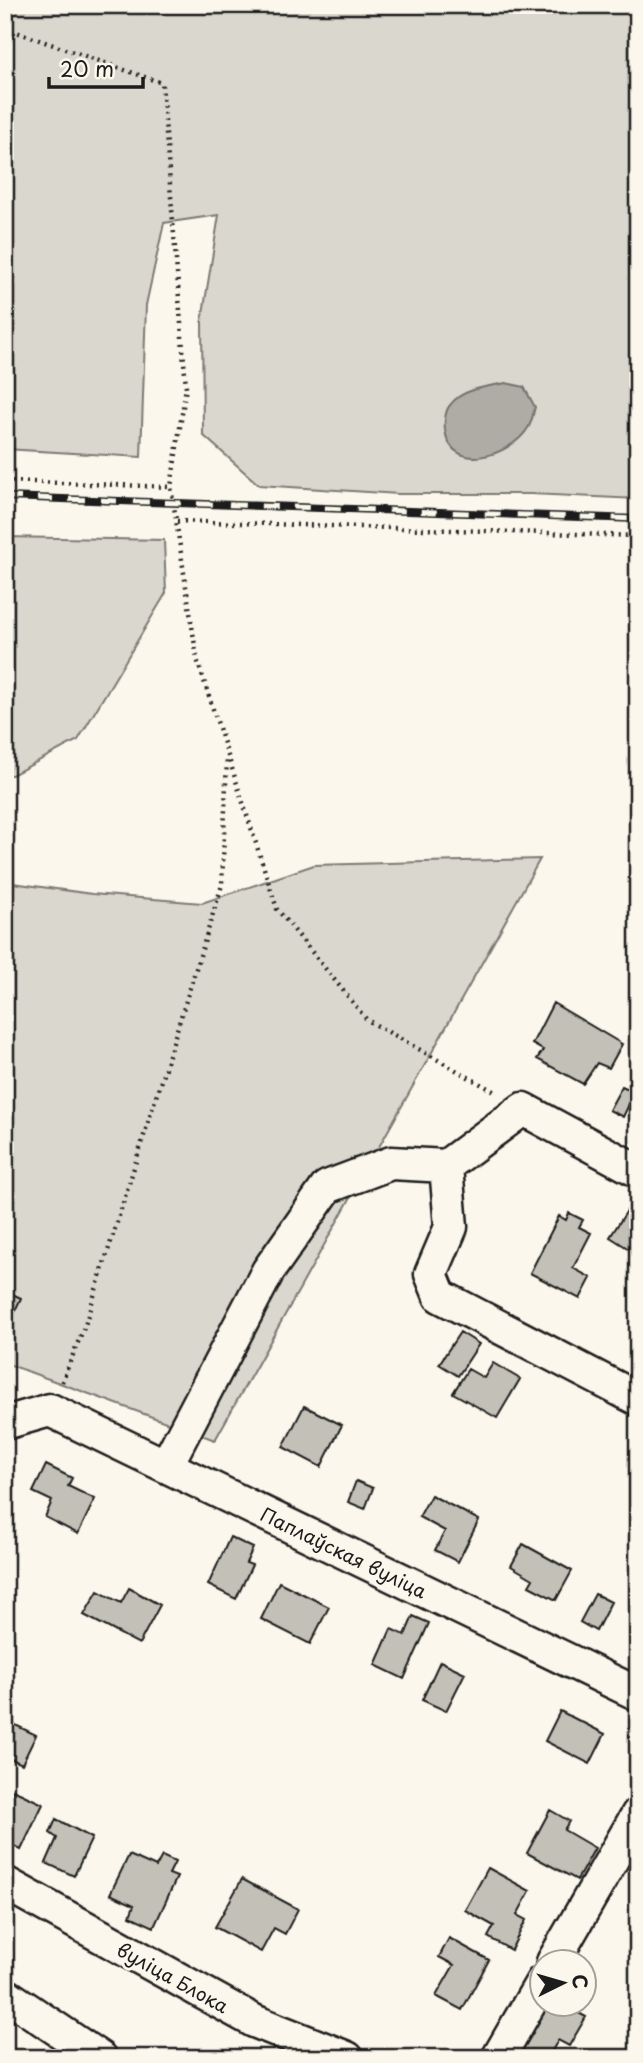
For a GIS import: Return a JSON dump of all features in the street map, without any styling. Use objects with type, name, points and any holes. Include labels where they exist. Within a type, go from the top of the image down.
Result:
[{"type":"street","points":[[166,1466],[268,1271],[327,1187],[390,1163],[446,1166],[523,1109],[638,1171]]},
{"type":"street","points":[[446,1166],[451,1227],[431,1274],[440,1296],[638,1399]]},
{"type":"street","points":[[5,1423],[50,1410]]},
{"type":"street","name":"Паплаўская вуліца","points":[[50,1410],[638,1694]]},
{"type":"street","points":[[561,1948],[638,1814]]},
{"type":"street","name":"вуліца Блока","points":[[5,1883],[254,2021],[347,2058]]},
{"type":"street","points":[[5,1994],[100,2058]]},
{"type":"street","points":[[498,2058],[528,2005]]},
{"type":"path","points":[[5,28],[162,83],[186,387],[171,486],[197,659],[277,909],[368,1020],[523,1109]]},
{"type":"path","points":[[5,481],[171,486]]},
{"type":"path","points":[[177,521],[638,536]]},
{"type":"path","points":[[50,1410],[85,1325],[222,885],[227,754]]},
{"type":"shaded area","points":[[5,5],[638,5],[638,499],[531,494],[399,494],[259,485],[203,435],[202,320],[219,215],[164,223],[146,305],[141,457],[5,449]]},
{"type":"shaded area","points":[[506,383],[524,387],[535,407],[528,428],[520,438],[496,453],[469,457],[458,453],[450,444],[445,430],[445,416],[449,407],[456,399],[469,392]]},
{"type":"shaded area","points":[[5,537],[164,540],[166,593],[78,740],[12,775],[5,775]]},
{"type":"shaded area","points":[[540,859],[215,1440],[5,1363],[5,882],[92,894],[202,903],[314,865]]},
{"type":"building","points":[[553,1003],[622,1044],[609,1068],[597,1063],[583,1084],[537,1059],[543,1050],[532,1044]]},
{"type":"building","points":[[622,1086],[635,1092],[623,1117],[609,1110]]},
{"type":"building","points":[[630,1206],[638,1211],[638,1236],[629,1249],[610,1237]]},
{"type":"building","points":[[569,1213],[583,1220],[579,1227],[591,1233],[573,1268],[591,1278],[580,1299],[530,1273],[559,1216],[566,1220]]},
{"type":"building","points":[[8,1292],[21,1298],[9,1324],[5,1322]]},
{"type":"building","points":[[460,1332],[479,1344],[458,1376],[439,1364]]},
{"type":"building","points":[[493,1363],[520,1379],[497,1418],[453,1393],[468,1369],[484,1378]]},
{"type":"building","points":[[304,1406],[342,1425],[321,1467],[283,1447]]},
{"type":"building","points":[[46,1465],[72,1478],[68,1486],[95,1499],[78,1534],[45,1517],[52,1501],[33,1492]]},
{"type":"building","points":[[356,1481],[373,1488],[365,1509],[348,1502]]},
{"type":"building","points":[[431,1495],[479,1520],[458,1562],[435,1550],[445,1531],[419,1517]]},
{"type":"building","points":[[5,1524],[13,1526],[5,1548]]},
{"type":"building","points":[[230,1537],[253,1548],[246,1563],[252,1565],[236,1599],[208,1585]]},
{"type":"building","points":[[523,1544],[572,1571],[556,1600],[529,1586],[533,1579],[511,1566]]},
{"type":"building","points":[[279,1582],[329,1607],[310,1644],[261,1619]]},
{"type":"building","points":[[129,1588],[160,1605],[139,1644],[84,1615],[98,1591],[121,1603]]},
{"type":"building","points":[[595,1594],[611,1602],[596,1631],[580,1622]]},
{"type":"building","points":[[413,1616],[429,1623],[404,1679],[375,1665],[391,1629],[405,1635]]},
{"type":"building","points":[[440,1661],[465,1673],[446,1711],[422,1700]]},
{"type":"building","points":[[560,1711],[605,1734],[590,1764],[545,1741]]},
{"type":"building","points":[[5,1720],[36,1735],[22,1764],[5,1756]]},
{"type":"building","points":[[13,1790],[43,1804],[21,1850],[5,1841],[5,1810]]},
{"type":"building","points":[[550,1810],[569,1821],[564,1830],[595,1848],[577,1880],[527,1853]]},
{"type":"building","points":[[56,1819],[92,1838],[74,1876],[46,1863],[57,1838],[50,1833]]},
{"type":"building","points":[[129,1855],[156,1867],[162,1856],[175,1862],[169,1874],[177,1877],[154,1927],[130,1916],[134,1905],[110,1894]]},
{"type":"building","points":[[488,1868],[530,1891],[517,1915],[526,1920],[511,1950],[488,1937],[494,1926],[465,1910]]},
{"type":"building","points":[[242,1879],[298,1909],[285,1934],[274,1928],[261,1952],[215,1927]]},
{"type":"building","points":[[449,1938],[489,1960],[462,2010],[436,1996],[454,1965],[439,1957]]},
{"type":"building","points":[[533,2018],[585,2018],[569,2046],[558,2040],[548,2058],[527,2058],[513,2050]]},
{"type":"railway","points":[[5,497],[638,519]]}]
